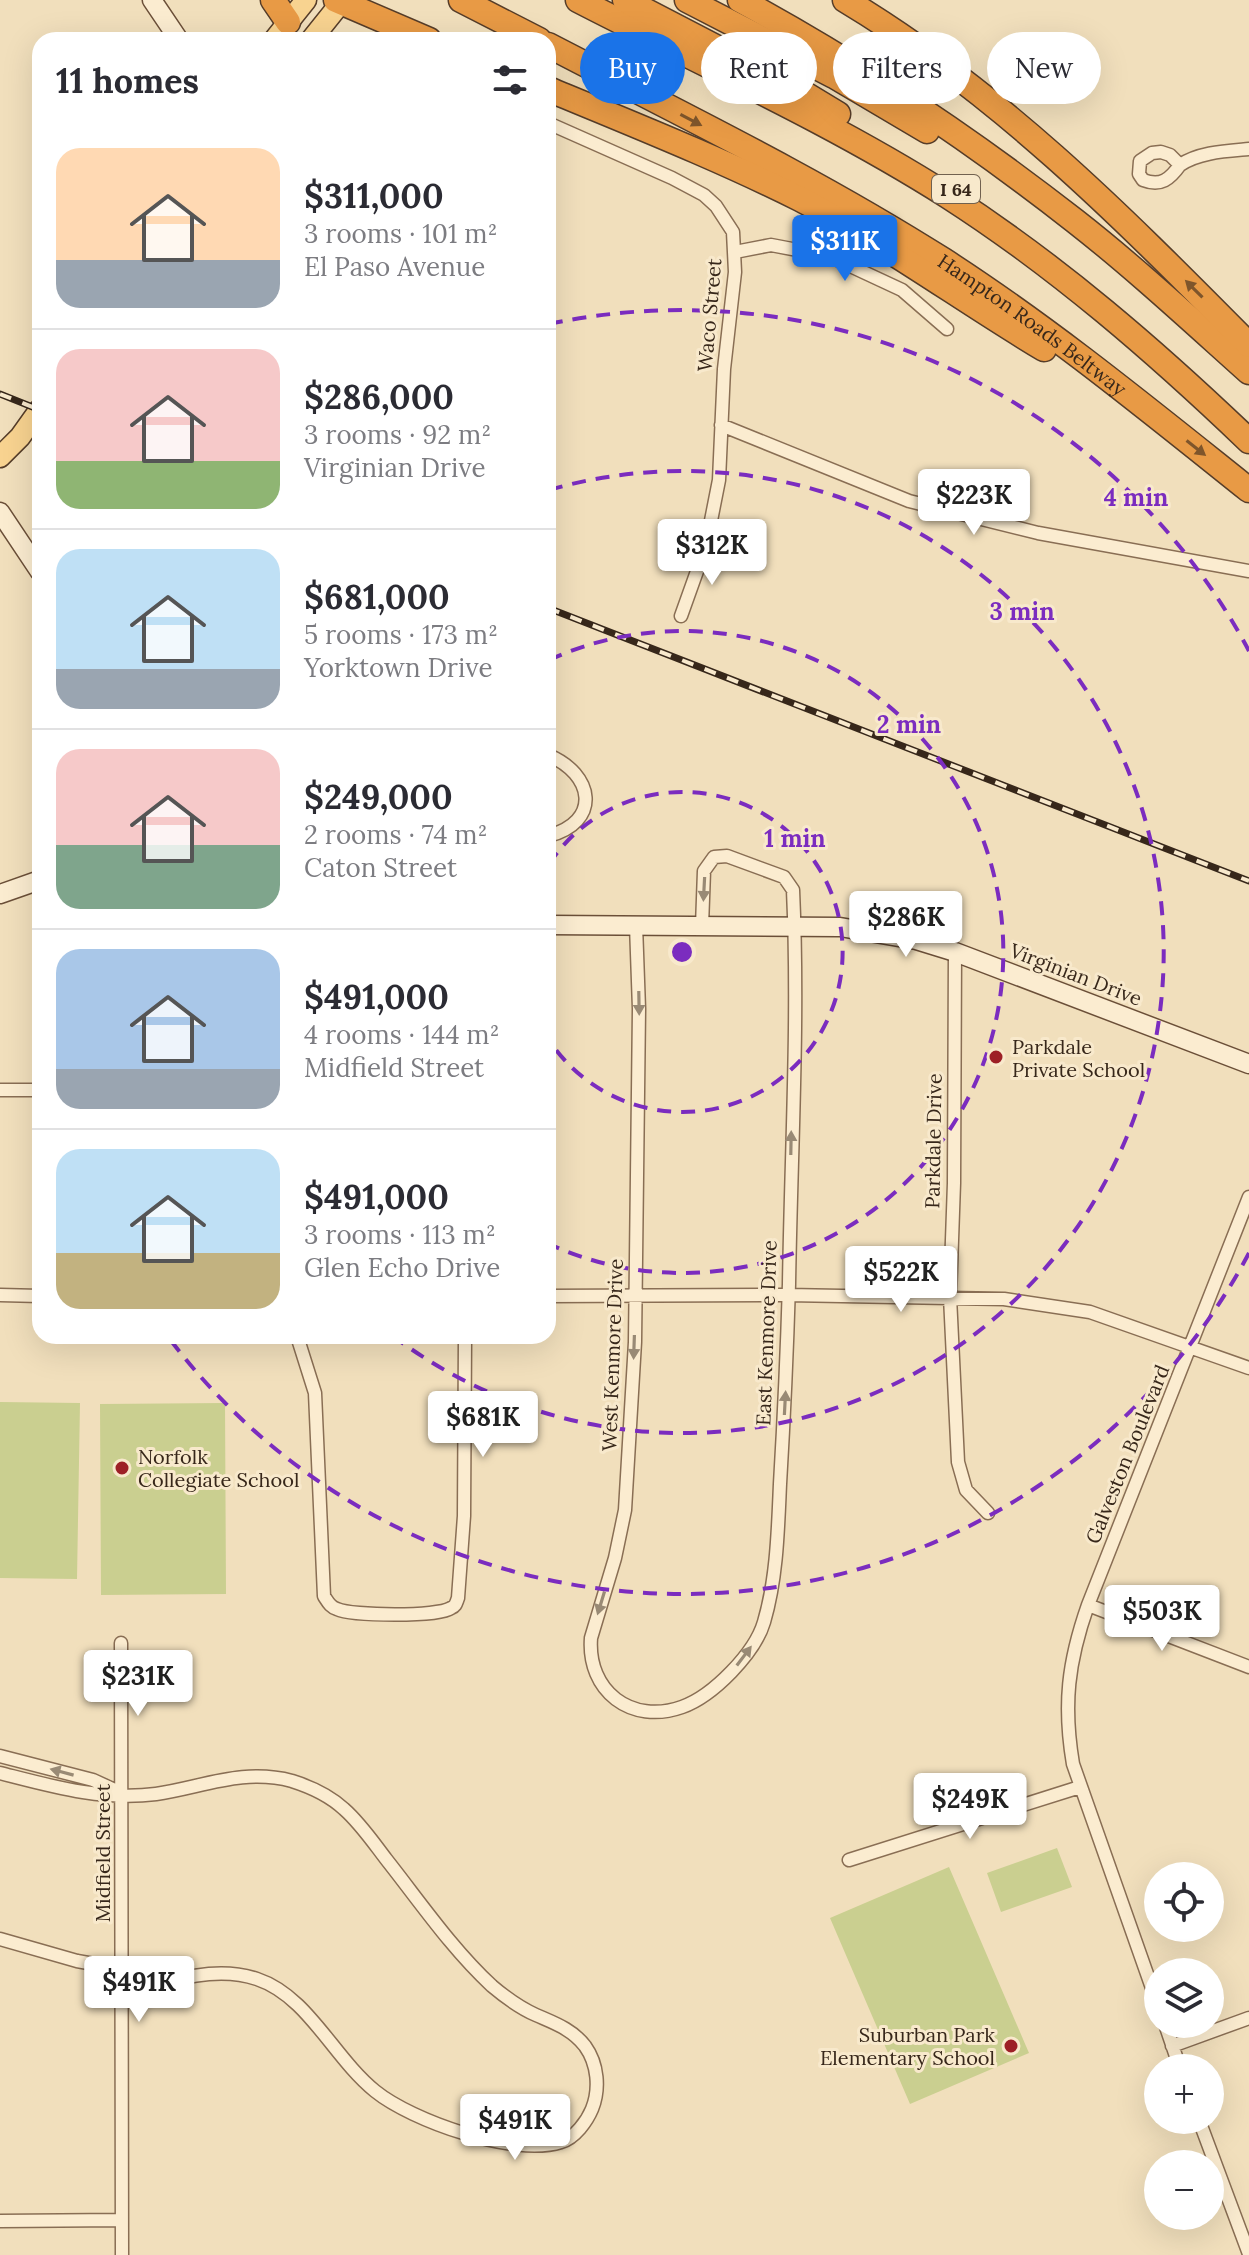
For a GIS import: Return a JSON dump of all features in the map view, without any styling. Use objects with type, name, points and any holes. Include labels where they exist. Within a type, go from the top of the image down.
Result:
[{"type":"highway","points":[[273,0],[281,31]]},
{"type":"highway","points":[[461,0],[523,32]]},
{"type":"highway","points":[[578,0],[813,117],[1004,233],[1173,368],[1249,441]]},
{"type":"highway","name":"I 64","points":[[625,0],[800,91],[962,192],[1079,280],[1249,431]]},
{"type":"highway","points":[[687,0],[834,76],[927,131],[1023,200],[1105,265],[1189,319]]},
{"type":"highway","name":"I 64","points":[[740,0],[866,73],[994,160],[1075,222],[1249,372]]},
{"type":"highway","points":[[845,0],[927,53],[1045,146],[1116,211],[1249,345]]},
{"type":"highway","points":[[340,1],[411,32]]},
{"type":"highway","name":"Hampton Roads Beltway","points":[[556,49],[767,160],[930,253],[1031,321],[1249,490]]},
{"type":"highway","points":[[556,92],[712,158],[801,200],[884,246],[1020,335],[1143,407]]},
{"type":"main road","points":[[281,31],[306,0]]},
{"type":"main road","points":[[317,32],[340,1]]},
{"type":"main road","points":[[0,457],[32,420]]},
{"type":"street","points":[[152,0],[174,32]]},
{"type":"street","name":"Waco Street","points":[[556,127],[704,195],[726,219],[733,232],[735,252],[724,369],[719,480],[715,509],[695,581],[681,616]]},
{"type":"street","points":[[1180,165],[1190,159],[1249,149]]},
{"type":"street","points":[[735,252],[771,245],[829,256],[902,290],[947,329]]},
{"type":"street","points":[[721,425],[921,504],[1038,533],[1249,571]]},
{"type":"street","points":[[0,512],[32,553]]},
{"type":"street","points":[[556,760],[578,777],[586,799],[584,810],[574,826],[556,834]]},
{"type":"street","name":"East Kenmore Drive","points":[[686,1706],[711,1690],[735,1668],[764,1624],[777,1542],[788,1357],[795,927],[790,883],[784,877],[720,855],[708,863],[704,871],[702,926]]},
{"type":"street","points":[[0,894],[32,883]]},
{"type":"street","name":"Virginian Drive","points":[[556,925],[870,930],[955,952],[1249,1064]]},
{"type":"street","name":"West Kenmore Drive","points":[[636,925],[639,1009],[635,1295],[625,1510],[590,1652],[597,1678],[619,1702],[650,1712],[686,1706]]},
{"type":"street","name":"Parkdale Drive","points":[[955,952],[950,1297],[958,1462],[966,1490],[988,1513]]},
{"type":"street","points":[[0,1090],[32,1090]]},
{"type":"street","name":"Galveston Boulevard","points":[[1144,1966],[1080,1787],[1068,1736],[1068,1685],[1076,1640],[1088,1605],[1249,1197]]},
{"type":"street","points":[[0,1295],[32,1296]]},
{"type":"street","points":[[556,1296],[788,1295],[1004,1299],[1090,1312],[1249,1368]]},
{"type":"street","points":[[300,1344],[315,1393],[323,1591],[329,1605],[341,1611],[406,1615],[445,1611],[455,1605],[458,1598],[464,1516],[465,1344]]},
{"type":"street","points":[[1088,1605],[1249,1667]]},
{"type":"street","name":"Midfield Street","points":[[121,1643],[122,2255]]},
{"type":"street","points":[[0,1756],[93,1780],[122,1794]]},
{"type":"street","points":[[0,1773],[78,1793],[122,1794],[156,1794],[247,1775],[291,1781],[327,1796],[343,1808],[458,1950],[492,1986],[533,2014],[571,2032],[589,2053],[597,2080],[597,2094],[588,2117],[569,2138],[561,2142],[535,2145],[492,2142],[455,2130],[392,2102],[357,2076],[293,1999],[257,1979],[223,1973],[204,1974],[122,1996]]},
{"type":"street","points":[[849,1860],[1080,1787]]},
{"type":"street","points":[[0,1939],[77,1961],[122,1969]]},
{"type":"street","points":[[1172,2046],[1249,2018]]},
{"type":"street","points":[[1169,2038],[1175,2054]]},
{"type":"street","points":[[1204,2134],[1249,2254]]},
{"type":"street","points":[[0,2221],[121,2220]]},
{"type":"green space","points":[[0,1402],[80,1403],[77,1579],[0,1578]]},
{"type":"green space","points":[[225,1403],[226,1594],[101,1595],[100,1404]]},
{"type":"green space","points":[[1057,1848],[1072,1887],[1001,1912],[987,1873]]},
{"type":"green space","points":[[949,1867],[1029,2053],[910,2104],[830,1918]]},
{"type":"railway","points":[[0,394],[32,407]]},
{"type":"railway","points":[[556,611],[1249,881]]},
{"type":"place","name":"Parkdale Private School","points":[[996,1057]]},
{"type":"place","name":"Norfolk Collegiate School","points":[[122,1468]]},
{"type":"place","name":"Suburban Park Elementary School","points":[[1011,2046]]}]
